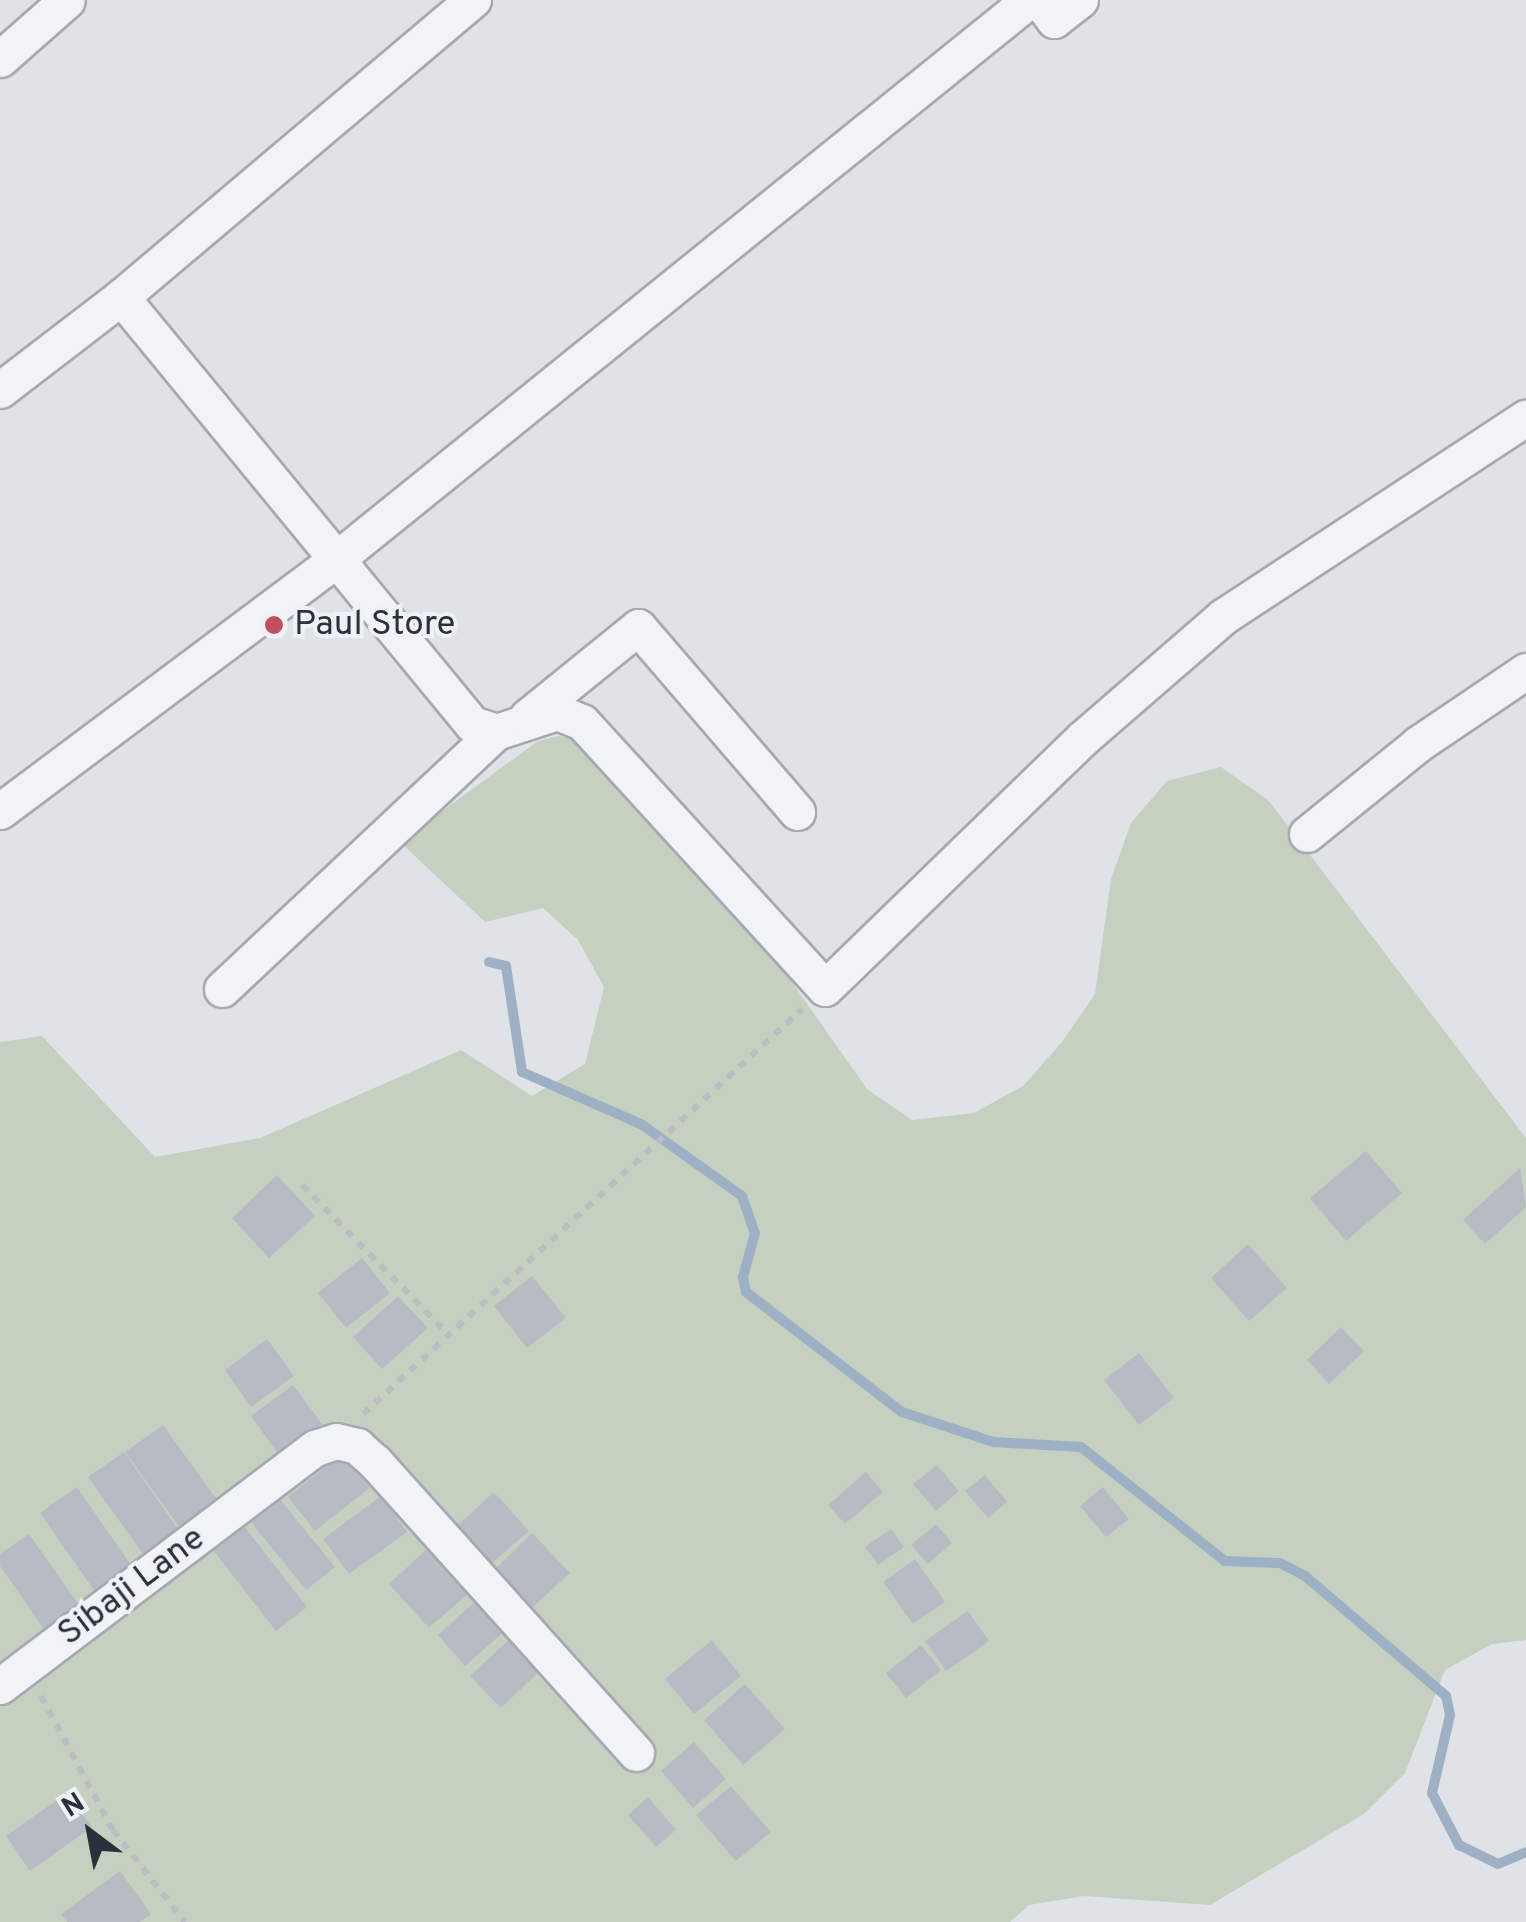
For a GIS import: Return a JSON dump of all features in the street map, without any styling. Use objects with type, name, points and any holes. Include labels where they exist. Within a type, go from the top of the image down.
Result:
[{"type":"street","points":[[0,58],[67,0]]},
{"type":"street","points":[[0,390],[121,297],[473,0]]},
{"type":"street","points":[[0,811],[334,562],[1029,0]]},
{"type":"street","points":[[1039,0],[1054,20],[1080,0]]},
{"type":"street","points":[[121,297],[334,562],[472,724],[505,730],[557,712],[588,726],[825,988],[1084,738],[1224,616],[1526,418]]},
{"type":"street","points":[[222,988],[505,730],[638,627],[796,812]]},
{"type":"street","points":[[1307,834],[1418,744],[1526,670]]},
{"type":"street","points":[[336,1442],[358,1446],[375,1462],[636,1753]]},
{"type":"street","name":"Sibaji Lane","points":[[11,1678],[316,1448],[336,1442]]},
{"type":"path","points":[[336,1442],[446,1332],[825,988]]},
{"type":"path","points":[[302,1184],[446,1332]]},
{"type":"path","points":[[11,1678],[63,1730],[113,1830],[185,1922]]},
{"type":"green space","points":[[559,736],[580,740],[753,927],[867,1089],[912,1120],[974,1113],[1023,1086],[1062,1042],[1095,994],[1111,879],[1131,823],[1167,781],[1221,767],[1268,800],[1526,1138],[1526,1640],[1492,1644],[1445,1670],[1405,1773],[1364,1814],[1210,1905],[1084,1896],[1029,1905],[1010,1922],[0,1922],[0,1042],[42,1036],[155,1157],[260,1138],[461,1050],[532,1096],[585,1064],[604,987],[578,940],[543,908],[485,922],[400,842],[538,741]]},
{"type":"building","points":[[1366,1151],[1402,1193],[1346,1241],[1310,1198]]},
{"type":"building","points":[[1520,1168],[1526,1207],[1485,1244],[1463,1220]]},
{"type":"building","points":[[277,1175],[315,1216],[269,1258],[232,1218]]},
{"type":"building","points":[[1248,1244],[1287,1288],[1249,1321],[1211,1278]]},
{"type":"building","points":[[362,1258],[390,1293],[346,1328],[318,1293]]},
{"type":"building","points":[[532,1276],[566,1318],[527,1348],[494,1306]]},
{"type":"building","points":[[398,1296],[428,1328],[382,1369],[353,1337]]},
{"type":"building","points":[[1341,1327],[1364,1351],[1329,1384],[1307,1360]]},
{"type":"building","points":[[267,1339],[294,1376],[251,1407],[225,1370]]},
{"type":"building","points":[[1139,1353],[1174,1398],[1139,1425],[1104,1380]]},
{"type":"building","points":[[293,1385],[322,1424],[279,1455],[251,1416]]},
{"type":"building","points":[[163,1425],[218,1501],[180,1528],[125,1452]]},
{"type":"building","points":[[124,1452],[180,1532],[145,1557],[88,1477]]},
{"type":"building","points":[[344,1452],[372,1486],[315,1531],[288,1497]]},
{"type":"building","points":[[937,1465],[959,1491],[936,1511],[913,1484]]},
{"type":"building","points":[[866,1472],[883,1492],[845,1524],[828,1505]]},
{"type":"building","points":[[985,1475],[1007,1502],[988,1518],[965,1491]]},
{"type":"building","points":[[77,1487],[133,1568],[96,1593],[40,1513]]},
{"type":"building","points":[[1103,1487],[1129,1519],[1106,1537],[1080,1506]]},
{"type":"building","points":[[494,1492],[529,1531],[491,1564],[457,1526]]},
{"type":"building","points":[[381,1496],[407,1532],[349,1574],[323,1539]]},
{"type":"building","points":[[279,1498],[335,1567],[306,1590],[251,1522]]},
{"type":"building","points":[[936,1524],[952,1543],[928,1564],[911,1545]]},
{"type":"building","points":[[244,1526],[307,1607],[276,1631],[213,1550]]},
{"type":"building","points":[[891,1529],[904,1547],[878,1565],[865,1547]]},
{"type":"building","points":[[532,1533],[570,1573],[532,1608],[495,1569]]},
{"type":"building","points":[[29,1534],[79,1605],[44,1629],[0,1566],[0,1554]]},
{"type":"building","points":[[430,1546],[471,1591],[429,1628],[389,1584]]},
{"type":"building","points":[[915,1559],[945,1602],[913,1624],[883,1582]]},
{"type":"building","points":[[480,1597],[508,1628],[465,1666],[438,1635]]},
{"type":"building","points":[[968,1611],[989,1641],[946,1671],[925,1641]]},
{"type":"building","points":[[513,1636],[544,1667],[501,1708],[470,1676]]},
{"type":"building","points":[[712,1640],[741,1676],[694,1714],[665,1679]]},
{"type":"building","points":[[921,1645],[941,1670],[906,1698],[886,1673]]},
{"type":"building","points":[[745,1684],[785,1729],[743,1765],[704,1720]]},
{"type":"building","points":[[694,1742],[726,1779],[693,1808],[661,1771]]},
{"type":"building","points":[[731,1786],[771,1832],[736,1861],[696,1815]]},
{"type":"building","points":[[67,1793],[92,1827],[30,1871],[6,1836]]},
{"type":"building","points":[[648,1797],[676,1830],[656,1847],[628,1815]]},
{"type":"building","points":[[120,1871],[151,1914],[140,1922],[67,1922],[61,1914]]},
{"type":"waterway","points":[[489,962],[506,966],[522,1072],[641,1124],[742,1196],[755,1233],[743,1277],[746,1292],[902,1412],[994,1442],[1081,1447],[1225,1561],[1280,1563],[1305,1576],[1446,1696],[1450,1715],[1432,1793],[1459,1845],[1498,1864],[1526,1852]]},
{"type":"place","name":"Paul Store","points":[[274,625]]}]
